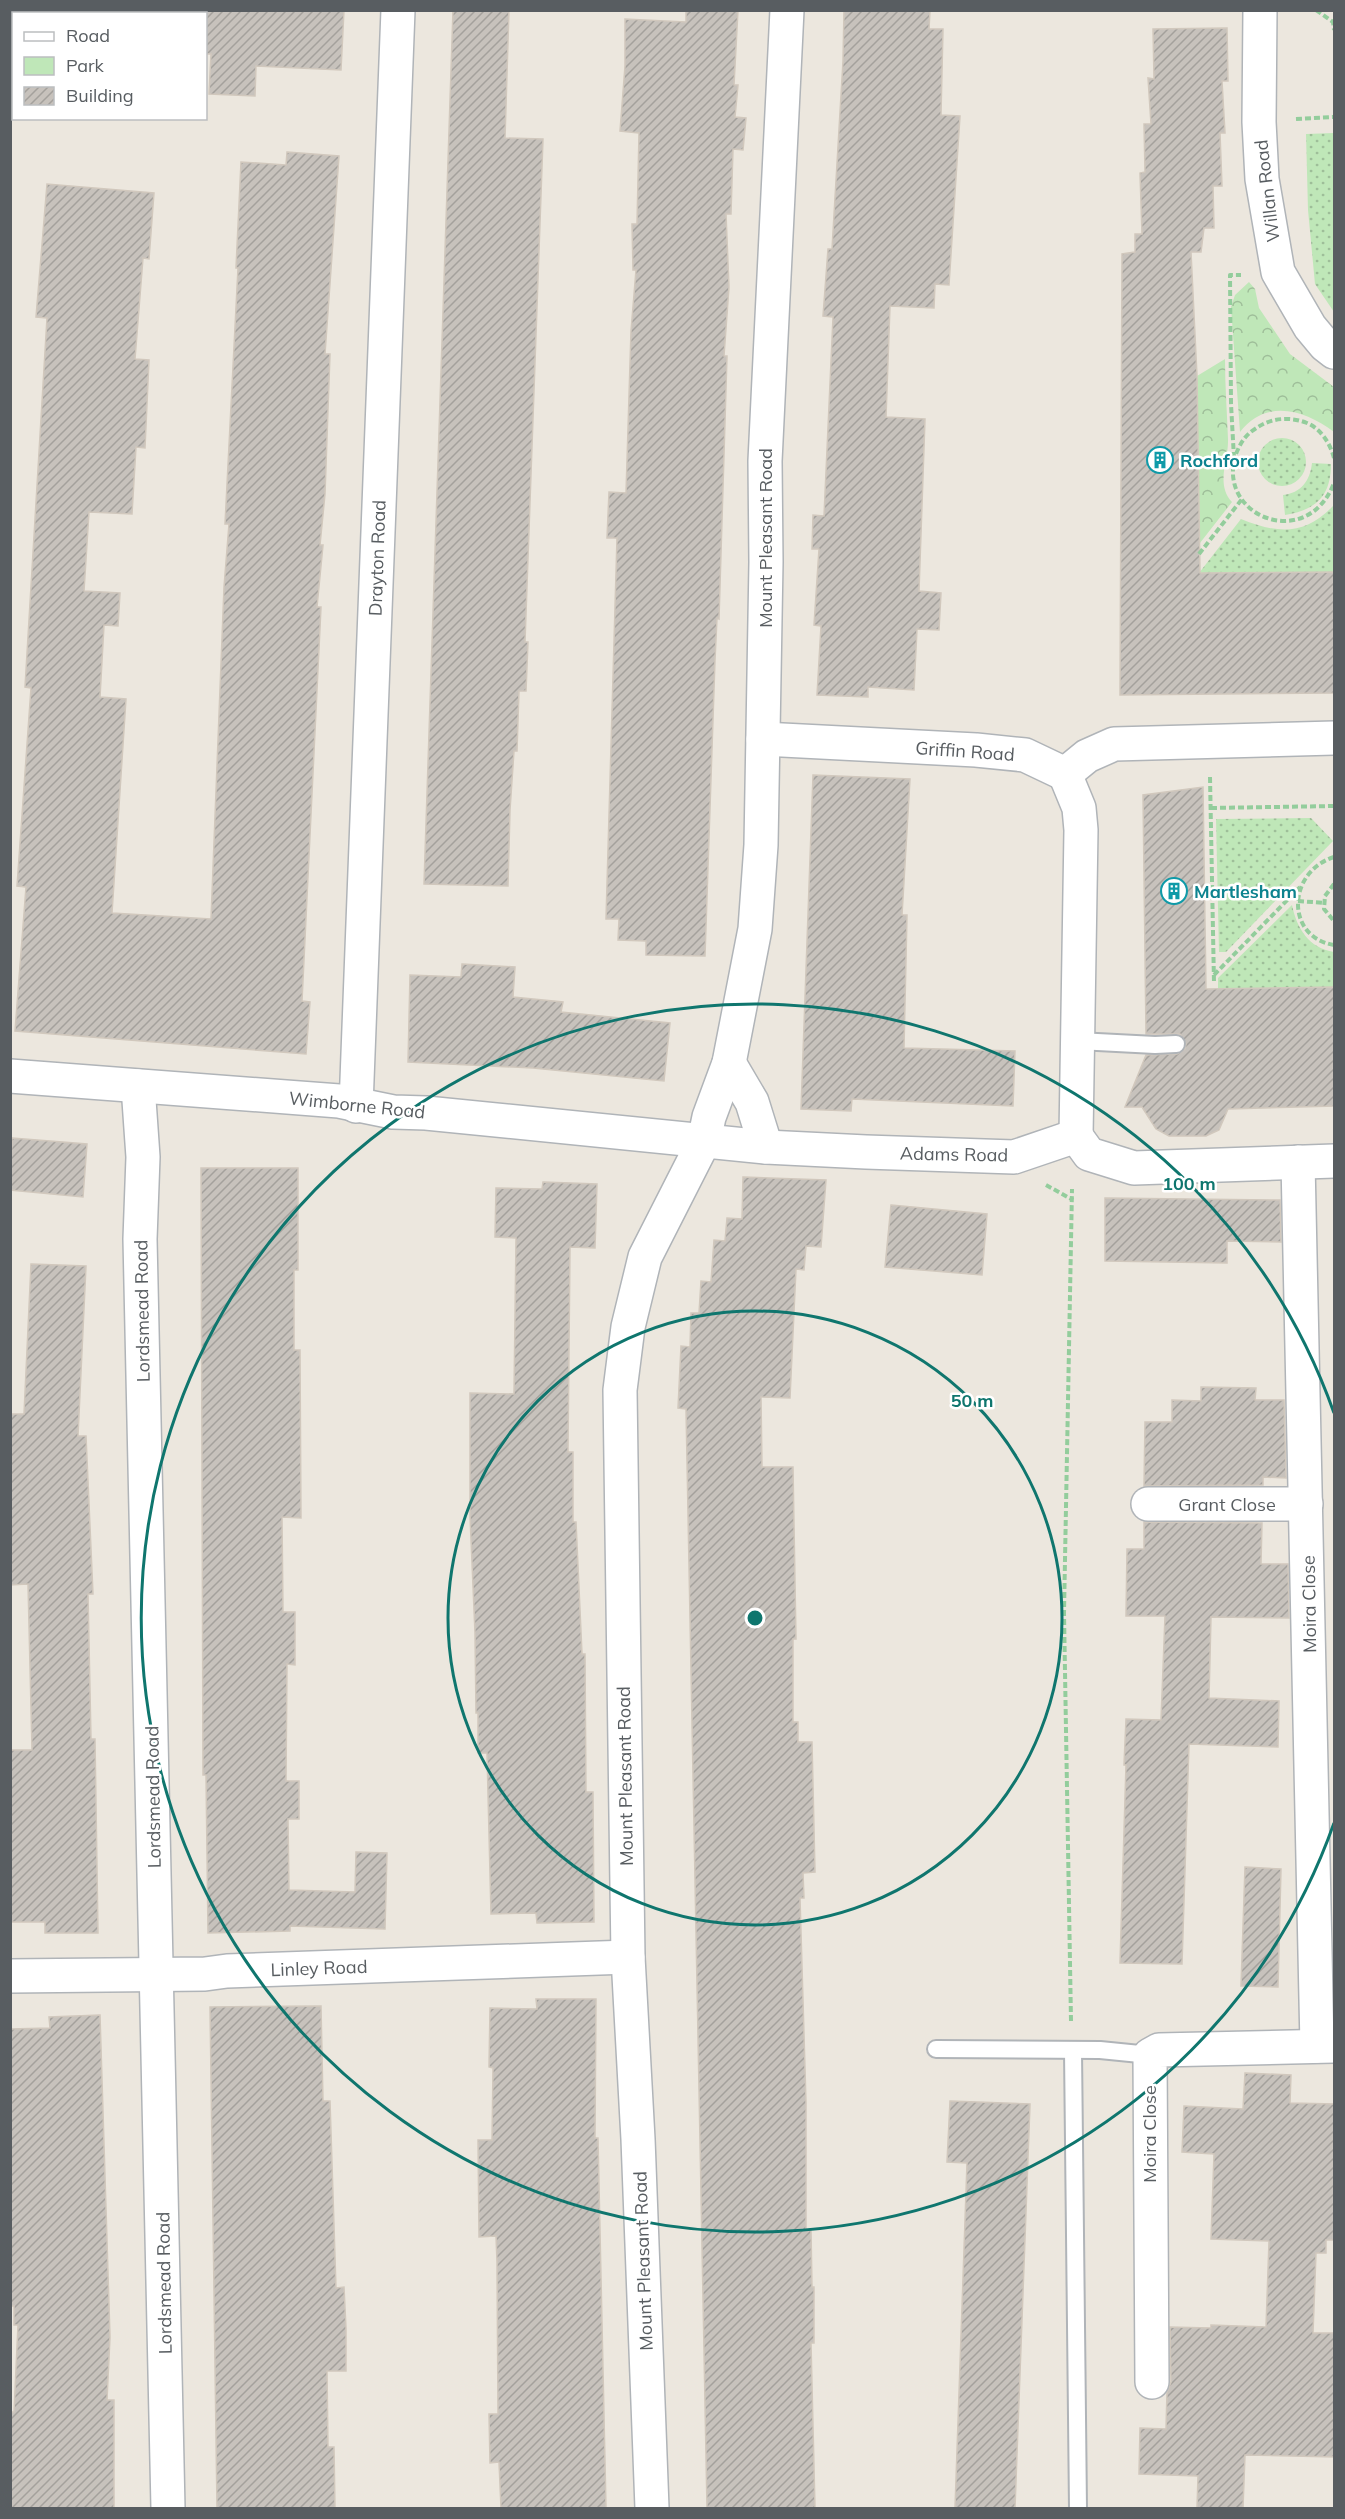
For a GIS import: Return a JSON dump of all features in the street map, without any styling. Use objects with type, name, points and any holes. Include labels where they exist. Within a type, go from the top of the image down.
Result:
[{"type":"street","name":"Drayton Road","points":[[348,1103],[398,10]]},
{"type":"street","name":"Mount Pleasant Road","points":[[652,2508],[638,2139],[628,1957],[620,1390],[628,1328],[645,1257],[704,1141],[709,1117],[729,1063],[755,929],[761,845],[766,562],[765,461],[787,10]]},
{"type":"street","name":"Willan Road","points":[[1260,10],[1259,122],[1262,179],[1278,272],[1310,327],[1325,345],[1335,352]]},
{"type":"street","points":[[1335,738],[1114,744],[1087,756],[1065,774],[1079,808],[1081,830],[1078,1041],[1083,1145],[1134,1168],[1335,1161]]},
{"type":"street","name":"Griffin Road","points":[[763,740],[976,750],[1025,755],[1065,774]]},
{"type":"street","points":[[729,1063],[752,1102],[766,1147]]},
{"type":"street","name":"Wimborne Road","points":[[10,1076],[348,1103],[393,1112],[426,1113],[704,1141]]},
{"type":"street","name":"Lordsmead Road","points":[[138,1086],[142,1156],[140,1239],[168,2508]]},
{"type":"street","name":"Adams Road","points":[[704,1141],[766,1147],[1014,1157],[1083,1145]]},
{"type":"street","name":"Moira Close","points":[[1152,2382],[1150,2055],[1159,2050],[1326,2046],[1306,1504],[1298,1162]]},
{"type":"street","name":"Grant Close","points":[[1148,1504],[1306,1504]]},
{"type":"street","name":"Linley Road","points":[[10,1976],[205,1974],[227,1971],[628,1957]]},
{"type":"lane","points":[[1078,1041],[1176,1044]]},
{"type":"lane","points":[[936,2049],[1073,2051],[1150,2055]]},
{"type":"lane","points":[[1073,2051],[1078,2508]]},
{"type":"path","points":[[1316,10],[1324,13],[1333,22],[1335,30]]},
{"type":"path","points":[[1278,272],[1230,275],[1231,404],[1236,487],[1242,499],[1254,511],[1269,519],[1287,522],[1304,518],[1318,510],[1329,496],[1335,483]]},
{"type":"path","points":[[1234,461],[1239,445],[1249,433],[1262,424],[1278,419],[1294,419],[1309,424],[1322,434],[1335,458]]},
{"type":"path","points":[[1199,554],[1242,499]]},
{"type":"path","points":[[1209,741],[1214,983]]},
{"type":"path","points":[[1211,808],[1335,806]]},
{"type":"path","points":[[1214,975],[1300,887],[1308,873],[1319,863],[1335,857]]},
{"type":"path","points":[[1335,884],[1325,896],[1324,909],[1335,921]]},
{"type":"path","points":[[1300,887],[1298,901],[1300,915],[1307,928],[1317,939],[1335,945]]},
{"type":"path","points":[[1298,901],[1325,903]]},
{"type":"path","points":[[1073,2051],[1064,1613],[1073,1200],[1071,1183],[1083,1145]]},
{"type":"path","points":[[1047,1186],[1073,1200]]},
{"type":"green space","points":[[1334,133],[1334,312],[1315,284],[1308,210],[1306,134]]},
{"type":"green space","points":[[1249,282],[1255,289],[1259,308],[1290,354],[1334,387],[1334,432],[1323,424],[1298,413],[1274,411],[1250,421],[1240,432],[1231,307],[1235,295]]},
{"type":"green space","points":[[1225,359],[1228,447],[1224,487],[1232,502],[1200,543],[1197,376]]},
{"type":"green space","points":[[1277,438],[1287,438],[1299,445],[1306,457],[1306,467],[1299,479],[1287,486],[1277,486],[1262,475],[1258,467],[1258,457],[1269,442]]},
{"type":"green space","points":[[1312,463],[1331,464],[1325,493],[1313,505],[1296,513],[1285,515],[1283,495],[1295,492],[1304,485]]},
{"type":"green space","points":[[1334,505],[1334,572],[1199,573],[1241,519],[1267,528],[1290,529],[1312,522]]},
{"type":"green space","points":[[1311,818],[1333,841],[1226,952],[1219,952],[1216,819]]},
{"type":"green space","points":[[1292,905],[1297,922],[1311,942],[1334,952],[1334,987],[1218,989],[1218,978]]},
{"type":"building","points":[[206,10],[344,10],[341,70],[256,66],[255,96],[209,94],[211,54],[207,54]]},
{"type":"building","points":[[453,10],[509,10],[505,138],[543,139],[525,642],[528,642],[526,691],[519,691],[517,751],[514,751],[510,810],[508,886],[424,884]]},
{"type":"building","points":[[686,10],[738,10],[734,85],[738,85],[735,117],[746,118],[743,150],[733,149],[731,214],[726,214],[729,287],[724,356],[727,356],[719,619],[717,618],[715,660],[705,956],[646,955],[646,941],[618,940],[619,919],[606,919],[617,538],[607,538],[609,492],[626,493],[631,331],[636,270],[633,270],[632,224],[637,224],[639,133],[620,131],[625,66],[625,19],[686,22]]},
{"type":"building","points":[[844,10],[930,10],[929,29],[943,29],[941,115],[960,116],[949,285],[935,284],[934,308],[890,306],[886,417],[925,419],[919,591],[941,593],[939,630],[917,629],[914,690],[868,687],[868,697],[817,695],[821,626],[814,625],[819,549],[812,549],[813,515],[824,516],[833,317],[823,316],[828,249],[832,249]]},
{"type":"building","name":"Rochford","points":[[1227,28],[1228,81],[1222,81],[1225,133],[1220,133],[1222,186],[1213,186],[1214,228],[1204,228],[1201,252],[1191,252],[1197,376],[1200,573],[1335,572],[1335,693],[1120,695],[1122,254],[1135,252],[1135,234],[1142,234],[1140,173],[1145,172],[1144,124],[1151,124],[1148,78],[1154,79],[1153,29]]},
{"type":"building","points":[[287,152],[339,156],[325,354],[330,354],[325,494],[320,545],[323,545],[317,607],[321,607],[302,1001],[310,1002],[306,1054],[15,1031],[26,887],[17,886],[31,688],[25,687],[47,318],[36,317],[47,184],[154,193],[149,259],[143,258],[135,359],[149,360],[145,448],[136,447],[132,514],[89,512],[84,591],[120,593],[118,626],[104,625],[100,697],[126,699],[112,913],[211,919],[224,587],[229,524],[225,524],[241,162],[286,165]]},
{"type":"building","points":[[813,775],[910,779],[902,915],[907,915],[904,1048],[1015,1051],[1013,1106],[852,1099],[851,1111],[801,1109]]},
{"type":"building","name":"Martlesham","points":[[1203,787],[1206,989],[1335,987],[1335,1106],[1228,1109],[1219,1130],[1206,1136],[1169,1136],[1156,1129],[1142,1107],[1125,1107],[1146,1055],[1177,1054],[1185,1049],[1186,1044],[1180,1034],[1146,1034],[1143,795]]},
{"type":"building","points":[[462,964],[515,967],[513,997],[563,1002],[561,1012],[670,1023],[664,1081],[533,1068],[408,1062],[410,975],[461,977]]},
{"type":"building","points":[[12,1138],[87,1144],[83,1197],[10,1190]]},
{"type":"building","points":[[201,1168],[298,1168],[298,1270],[294,1270],[294,1350],[300,1350],[301,1518],[282,1517],[283,1612],[295,1612],[295,1665],[287,1664],[286,1781],[299,1781],[299,1819],[288,1819],[289,1890],[355,1892],[356,1852],[387,1853],[385,1929],[290,1926],[290,1931],[208,1933],[206,1775],[203,1775]]},
{"type":"building","points":[[743,1177],[826,1180],[821,1247],[806,1246],[804,1270],[796,1269],[790,1398],[761,1397],[762,1467],[793,1467],[796,1639],[793,1639],[793,1722],[798,1722],[798,1742],[812,1742],[815,1872],[803,1873],[804,1898],[800,1898],[806,2103],[806,2230],[811,2230],[812,2287],[814,2287],[814,2343],[811,2343],[815,2508],[707,2508],[686,1409],[678,1408],[681,1346],[690,1347],[691,1313],[699,1313],[701,1281],[711,1282],[714,1240],[725,1241],[727,1218],[742,1219]]},
{"type":"building","points":[[543,1182],[597,1184],[595,1248],[570,1247],[568,1452],[573,1452],[573,1522],[576,1522],[582,1654],[585,1654],[586,1792],[593,1792],[594,1922],[537,1923],[536,1913],[491,1914],[487,1753],[478,1753],[470,1516],[470,1393],[514,1394],[516,1238],[495,1237],[496,1188],[542,1189]]},
{"type":"building","points":[[1105,1198],[1280,1200],[1281,1242],[1227,1241],[1227,1263],[1105,1261]]},
{"type":"building","points":[[891,1205],[987,1214],[982,1275],[885,1267]]},
{"type":"building","points":[[31,1264],[86,1266],[78,1436],[86,1436],[93,1594],[88,1594],[91,1739],[95,1739],[98,1933],[45,1933],[45,1922],[10,1922],[10,1750],[32,1750],[28,1584],[10,1585],[10,1414],[24,1414]]},
{"type":"building","points":[[1201,1387],[1256,1388],[1255,1400],[1284,1400],[1286,1478],[1263,1477],[1263,1485],[1144,1486],[1145,1422],[1172,1422],[1172,1400],[1201,1401]]},
{"type":"building","points":[[1144,1522],[1262,1523],[1261,1564],[1288,1564],[1289,1618],[1211,1617],[1209,1698],[1279,1701],[1278,1747],[1189,1744],[1182,1964],[1120,1963],[1126,1719],[1161,1720],[1165,1616],[1126,1616],[1127,1549],[1144,1549]]},
{"type":"building","points":[[1245,1867],[1281,1869],[1278,1987],[1241,1986]]},
{"type":"building","points":[[536,1999],[596,1999],[595,2138],[598,2138],[606,2508],[501,2508],[499,2462],[490,2463],[489,2414],[498,2414],[497,2262],[496,2236],[479,2237],[478,2140],[492,2140],[493,2068],[489,2067],[490,2008],[537,2009]]},
{"type":"building","points":[[321,2006],[323,2101],[330,2101],[336,2288],[344,2287],[346,2328],[346,2371],[327,2371],[328,2447],[334,2447],[335,2508],[217,2508],[210,2007]]},
{"type":"building","points":[[100,2015],[110,2337],[107,2400],[114,2400],[114,2508],[10,2508],[10,2412],[14,2412],[18,2325],[14,2325],[14,2306],[10,2306],[10,2029],[50,2028],[49,2017]]},
{"type":"building","points":[[1245,2073],[1291,2075],[1290,2103],[1335,2104],[1335,2240],[1326,2240],[1326,2253],[1316,2253],[1313,2333],[1335,2333],[1335,2457],[1245,2455],[1243,2508],[1197,2508],[1198,2476],[1139,2474],[1140,2428],[1166,2429],[1167,2392],[1171,2382],[1170,2327],[1211,2328],[1211,2325],[1266,2327],[1269,2241],[1211,2239],[1214,2154],[1182,2152],[1184,2106],[1243,2109]]},
{"type":"building","points":[[950,2101],[1030,2104],[1015,2508],[955,2508],[967,2163],[947,2162]]},
{"type":"place","name":"Rochford","points":[[1160,460]]},
{"type":"place","name":"Martlesham","points":[[1174,891]]}]
